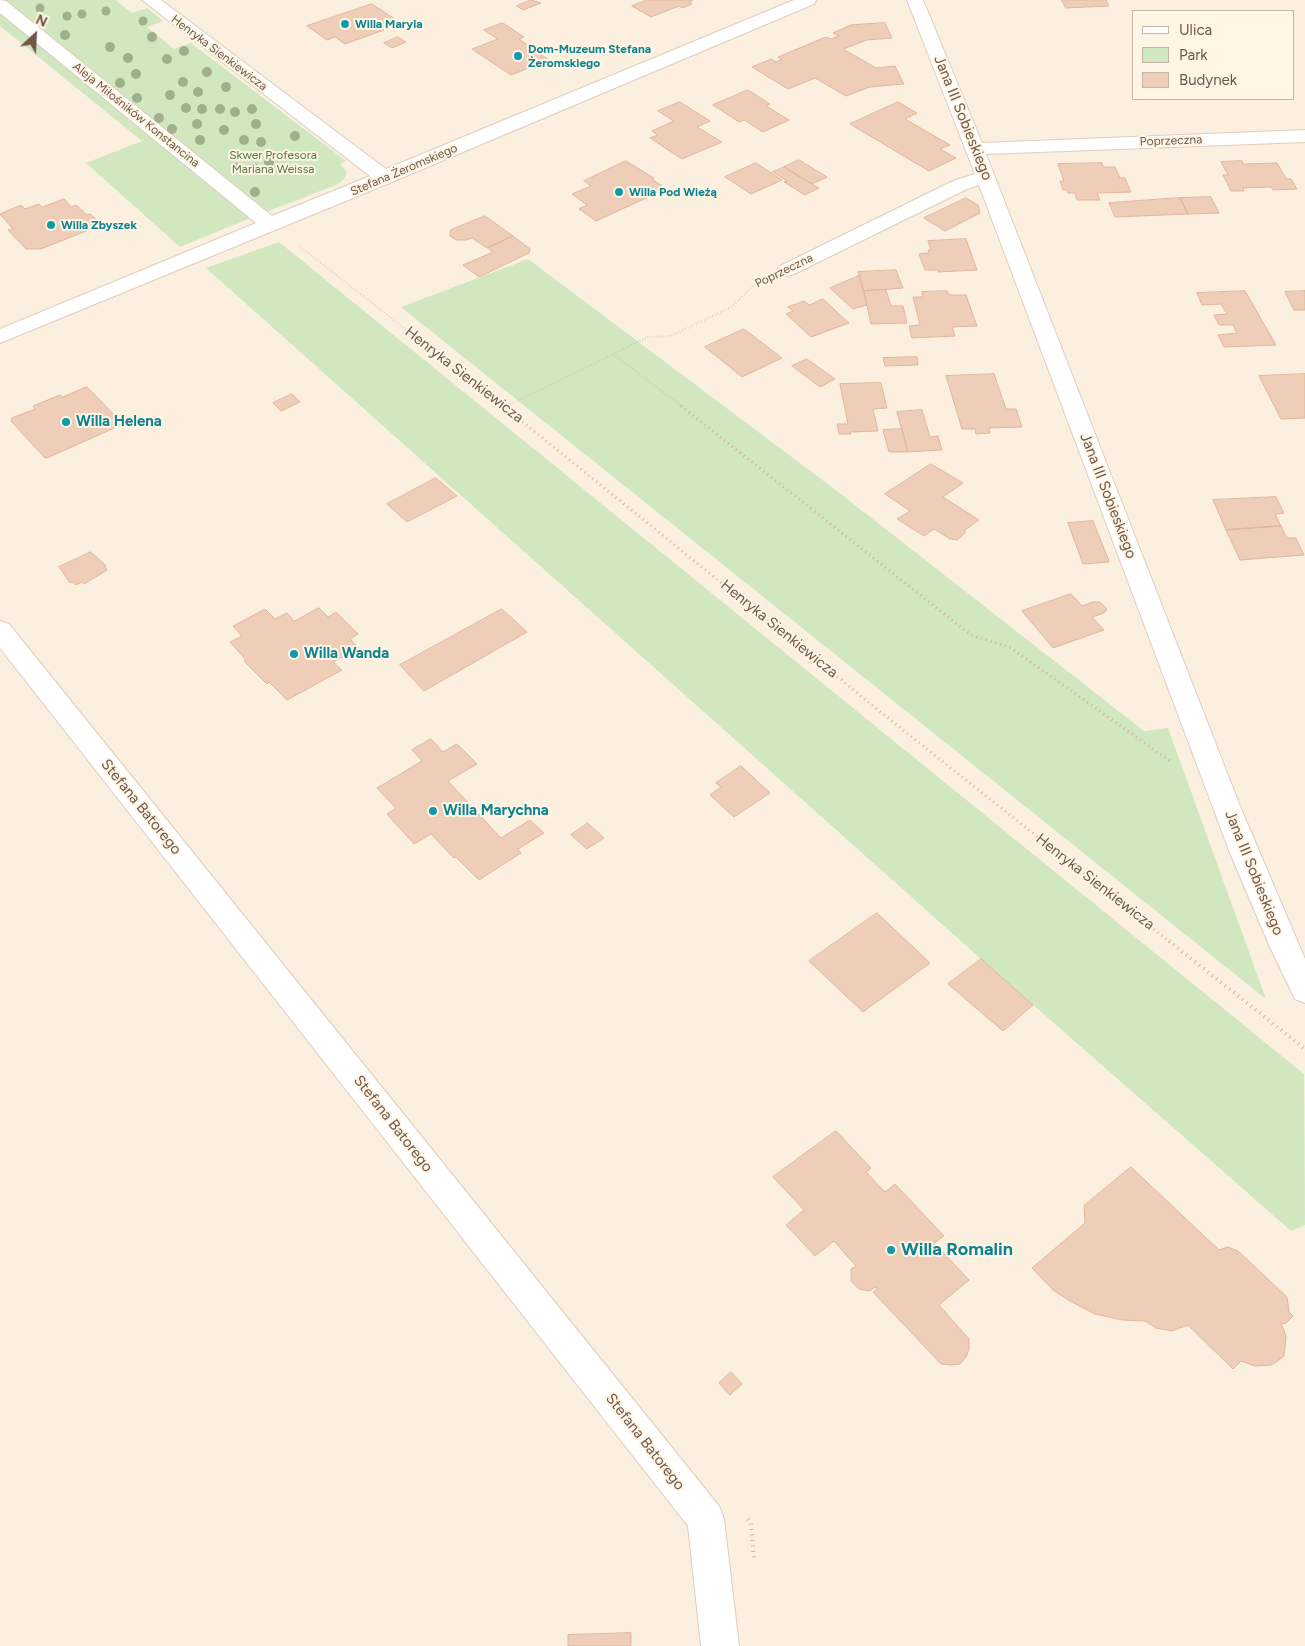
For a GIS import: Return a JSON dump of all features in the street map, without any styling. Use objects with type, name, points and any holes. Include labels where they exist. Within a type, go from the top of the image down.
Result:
[{"type":"street","name":"Henryka Sienkiewicza","points":[[150,0],[385,178]]},
{"type":"street","name":"Stefana Żeromskiego","points":[[0,337],[808,0]]},
{"type":"street","name":"Jana III Sobieskiego","points":[[915,0],[987,177],[1225,801],[1278,935],[1305,990]]},
{"type":"street","name":"Aleja Miłośników Konstancina","points":[[0,5],[271,225]]},
{"type":"street","name":"Poprzeczna","points":[[976,149],[1305,136]]},
{"type":"street","name":"Poprzeczna","points":[[787,270],[960,185],[987,177]]},
{"type":"street","name":"Stefana Batorego","points":[[0,630],[706,1519],[720,1646]]},
{"type":"path","name":"Henryka Sienkiewicza","points":[[298,245],[505,406],[908,734],[1305,1049]]},
{"type":"path","name":"Poprzeczna","points":[[505,406],[648,338],[671,336],[733,306],[753,286],[787,270]]},
{"type":"path","points":[[613,354],[632,367],[971,635],[1011,648],[1176,765]]},
{"type":"green space","name":"Skwer Profesora Mariana Weissa","points":[[1,0],[115,0],[132,13],[147,8],[163,21],[147,27],[174,49],[191,43],[346,161],[340,164],[347,171],[345,178],[338,184],[264,213]]},
{"type":"green space","points":[[0,12],[253,217],[180,247],[86,163],[142,141],[0,26]]},
{"type":"green space","points":[[279,242],[1304,1074],[1305,1225],[1291,1231],[981,959],[206,268]]},
{"type":"green space","points":[[528,259],[837,491],[1144,731],[1168,728],[1266,999],[401,307]]},
{"type":"building","points":[[531,0],[541,3],[523,10],[517,6]]},
{"type":"building","points":[[647,0],[693,0],[689,2],[692,4],[682,8],[679,6],[651,17],[632,6]]},
{"type":"building","points":[[1062,0],[1106,0],[1109,6],[1066,8]]},
{"type":"building","name":"Willa Maryla","points":[[372,4],[398,21],[385,26],[375,19],[371,21],[384,30],[345,44],[335,37],[327,40],[307,26]]},
{"type":"building","points":[[503,23],[524,37],[519,39],[549,60],[511,75],[472,49],[498,39],[484,30]]},
{"type":"building","points":[[885,23],[892,38],[867,40],[843,49],[876,68],[895,66],[904,84],[870,87],[846,96],[815,78],[788,89],[752,67],[771,59],[776,62],[782,59],[778,57],[826,37],[831,39],[839,36],[833,33],[851,25]]},
{"type":"building","points":[[398,37],[406,42],[392,48],[384,43]]},
{"type":"building","points":[[748,90],[770,104],[766,106],[789,120],[763,132],[744,120],[739,122],[713,105]]},
{"type":"building","points":[[680,102],[710,121],[697,127],[722,142],[682,159],[650,138],[658,135],[652,131],[674,121],[658,111]]},
{"type":"building","points":[[898,102],[917,113],[905,119],[950,145],[940,149],[956,158],[929,171],[850,124]]},
{"type":"building","points":[[799,160],[827,177],[812,184],[784,167]]},
{"type":"building","name":"Willa Pod Wieżą","points":[[626,161],[654,178],[652,179],[666,189],[596,221],[579,209],[587,205],[572,194],[591,186],[584,181]]},
{"type":"building","points":[[1242,161],[1243,164],[1277,163],[1286,179],[1291,179],[1297,189],[1273,190],[1271,187],[1243,188],[1244,191],[1231,191],[1223,175],[1228,175],[1221,162]]},
{"type":"building","points":[[756,163],[782,180],[751,194],[725,177]]},
{"type":"building","points":[[1102,163],[1103,167],[1115,167],[1120,178],[1125,178],[1131,192],[1097,193],[1100,200],[1077,200],[1075,193],[1068,193],[1067,190],[1063,190],[1060,181],[1064,181],[1058,164]]},
{"type":"building","points":[[784,167],[819,188],[805,195],[784,182],[787,181],[773,172]]},
{"type":"building","points":[[1211,197],[1219,213],[1188,214],[1180,198]]},
{"type":"building","points":[[966,198],[978,205],[980,213],[945,231],[924,218]]},
{"type":"building","points":[[1180,198],[1188,214],[1115,217],[1109,203]]},
{"type":"building","name":"Willa Zbyszek","points":[[64,199],[71,207],[76,205],[87,215],[90,214],[98,221],[95,222],[91,229],[41,249],[26,249],[8,230],[13,229],[0,214],[21,205],[25,209],[39,204],[42,207]]},
{"type":"building","points":[[485,216],[513,236],[487,248],[472,238],[456,240],[450,236],[451,230]]},
{"type":"building","points":[[513,236],[530,249],[529,253],[479,277],[463,265],[493,252],[488,248]]},
{"type":"building","points":[[966,239],[977,270],[938,272],[938,270],[925,270],[919,254],[929,253],[928,250],[931,250],[928,241]]},
{"type":"building","points":[[896,270],[903,288],[864,291],[858,272]]},
{"type":"building","points":[[859,276],[867,305],[853,309],[830,288]]},
{"type":"building","points":[[886,290],[891,306],[903,306],[907,323],[871,324],[864,291]]},
{"type":"building","points":[[947,291],[949,295],[966,295],[977,326],[952,327],[955,336],[912,338],[909,326],[920,325],[913,297],[923,297],[922,292]]},
{"type":"building","points":[[1245,291],[1276,345],[1224,347],[1218,335],[1237,333],[1233,325],[1219,325],[1214,315],[1227,314],[1221,304],[1202,305],[1197,293]]},
{"type":"building","points":[[1305,291],[1305,310],[1294,310],[1285,292]]},
{"type":"building","points":[[823,299],[849,323],[811,337],[786,314],[793,311],[788,307],[804,301],[809,305]]},
{"type":"building","points":[[744,329],[782,358],[742,377],[705,347]]},
{"type":"building","points":[[917,357],[918,365],[885,366],[883,358]]},
{"type":"building","points":[[807,359],[835,379],[820,387],[792,366]]},
{"type":"building","points":[[994,374],[1006,409],[1016,409],[1022,427],[989,428],[990,433],[976,434],[975,429],[962,429],[946,376]]},
{"type":"building","points":[[1305,374],[1305,418],[1281,419],[1259,376]]},
{"type":"building","points":[[881,383],[887,408],[873,409],[878,431],[839,434],[837,424],[848,424],[840,384]]},
{"type":"building","name":"Willa Helena","points":[[87,387],[121,422],[121,425],[47,458],[11,421],[12,418],[35,409],[33,406]]},
{"type":"building","points":[[292,394],[300,402],[281,411],[273,403]]},
{"type":"building","points":[[922,410],[930,437],[938,436],[942,450],[908,452],[897,412]]},
{"type":"building","points":[[902,429],[908,452],[889,452],[883,430]]},
{"type":"building","points":[[931,464],[963,483],[943,497],[979,520],[965,530],[965,533],[957,540],[950,539],[934,529],[924,536],[897,519],[910,511],[885,494]]},
{"type":"building","points":[[436,478],[457,496],[407,522],[387,504]]},
{"type":"building","points":[[1276,497],[1284,513],[1275,514],[1281,526],[1226,530],[1213,500]]},
{"type":"building","points":[[1093,521],[1109,562],[1083,564],[1068,523]]},
{"type":"building","points":[[1281,526],[1287,538],[1296,538],[1304,555],[1240,560],[1226,530]]},
{"type":"building","points":[[91,552],[106,566],[104,566],[107,570],[84,584],[82,582],[76,585],[72,582],[70,583],[59,567]]},
{"type":"building","points":[[1071,594],[1082,606],[1093,602],[1100,602],[1107,609],[1104,613],[1092,617],[1104,630],[1053,648],[1022,611]]},
{"type":"building","name":"Willa Wanda","points":[[319,608],[328,617],[336,612],[358,634],[350,639],[359,648],[333,662],[342,670],[287,700],[269,682],[267,684],[244,661],[246,660],[230,642],[242,636],[233,626],[265,609],[275,619],[287,613],[294,621]]},
{"type":"building","points":[[502,609],[527,632],[424,691],[400,665]]},
{"type":"building","name":"Willa Marychna","points":[[431,739],[443,752],[457,744],[477,764],[448,781],[501,838],[530,820],[544,833],[518,849],[521,853],[479,880],[431,834],[414,844],[387,814],[396,808],[377,788],[422,761],[412,750]]},
{"type":"building","points":[[741,766],[770,793],[734,817],[710,795],[721,787],[716,783]]},
{"type":"building","points":[[588,823],[604,838],[587,849],[571,835]]},
{"type":"building","points":[[877,913],[930,963],[863,1012],[809,961]]},
{"type":"building","points":[[981,959],[1033,1005],[1003,1031],[948,984]]},
{"type":"building","name":"Willa Romalin","points":[[836,1131],[871,1168],[866,1172],[885,1192],[895,1184],[944,1236],[934,1243],[969,1280],[939,1305],[969,1339],[969,1349],[966,1357],[960,1364],[941,1364],[873,1292],[878,1289],[875,1287],[870,1291],[859,1289],[851,1281],[851,1269],[856,1266],[834,1241],[815,1256],[786,1225],[804,1210],[773,1177]]},
{"type":"building","points":[[1131,1167],[1219,1250],[1228,1247],[1238,1251],[1287,1297],[1289,1312],[1293,1316],[1285,1324],[1281,1323],[1286,1336],[1284,1356],[1272,1365],[1255,1366],[1241,1361],[1233,1369],[1188,1325],[1172,1331],[1156,1328],[1145,1321],[1122,1320],[1095,1314],[1053,1290],[1032,1268],[1085,1223],[1084,1206]]},
{"type":"building","points":[[731,1372],[742,1384],[730,1395],[719,1383]]},
{"type":"building","points":[[631,1633],[631,1646],[568,1646],[568,1635]]},
{"type":"place","name":"Willa Maryla","points":[[345,24]]},
{"type":"place","name":"Dom-Muzeum Stefana Żeromskiego","points":[[518,56]]},
{"type":"place","name":"Willa Pod Wieżą","points":[[619,192]]},
{"type":"place","name":"Willa Zbyszek","points":[[51,225]]},
{"type":"place","name":"Willa Helena","points":[[66,422]]},
{"type":"place","name":"Willa Wanda","points":[[294,654]]},
{"type":"place","name":"Willa Marychna","points":[[433,811]]},
{"type":"place","name":"Willa Romalin","points":[[891,1250]]}]
